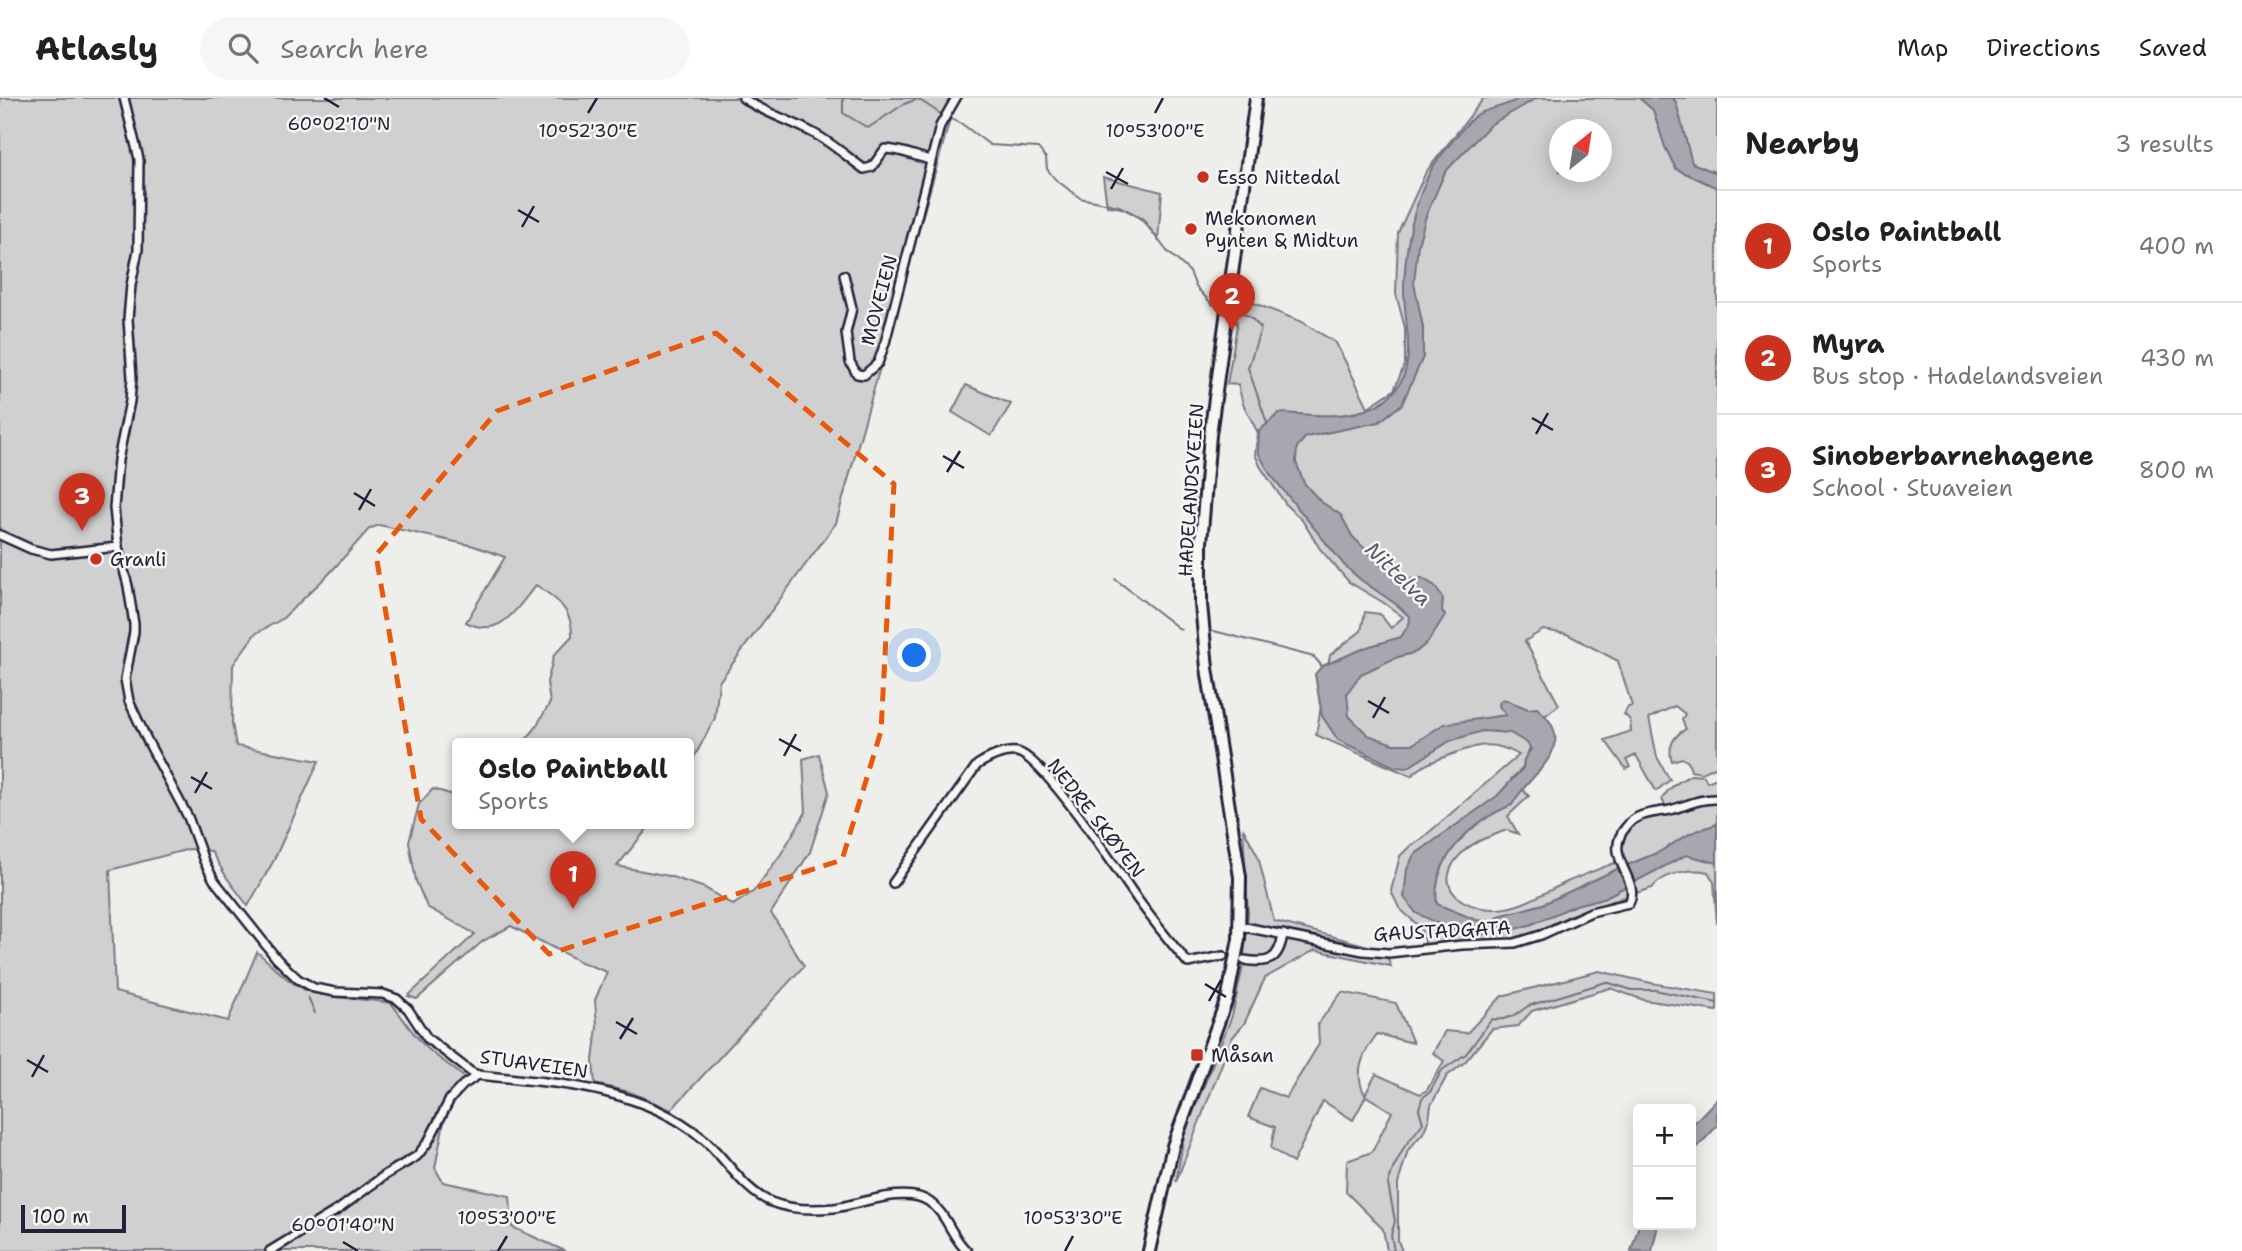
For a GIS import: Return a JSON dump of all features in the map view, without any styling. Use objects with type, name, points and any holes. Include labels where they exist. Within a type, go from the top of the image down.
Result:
[{"type":"highway","name":"HADELANDSVEIEN","points":[[1149,1251],[1162,1187],[1178,1131],[1228,996],[1236,962],[1240,926],[1238,852],[1203,636],[1201,543],[1210,435],[1256,98]]},
{"type":"street","name":"STUAVEIEN","points":[[124,98],[139,159],[140,197],[138,250],[128,310],[132,378],[115,482],[114,508],[118,547],[134,624],[125,679],[129,701],[188,817],[204,861],[215,880],[277,959],[298,979],[322,990],[383,994],[397,999],[408,1009],[426,1038],[446,1055],[478,1075],[588,1088],[634,1101],[690,1128],[758,1193],[771,1202],[788,1207],[834,1208],[898,1196],[923,1198],[939,1210],[967,1251]]},
{"type":"street","points":[[743,98],[757,108],[774,113],[816,134],[864,169],[872,167],[885,149],[898,149],[930,160]]},
{"type":"street","name":"MOVEIEN","points":[[844,275],[852,308],[846,333],[850,362],[857,374],[864,375],[878,363],[885,343],[930,160],[940,126],[956,98]]},
{"type":"street","points":[[0,535],[31,549],[51,554],[118,547]]},
{"type":"street","name":"NEDRE SKØYEN","points":[[893,883],[976,765],[991,756],[1016,752],[1029,757],[1076,813],[1139,901],[1188,963],[1223,956]]},
{"type":"street","name":"GAUSTADGATA","points":[[1240,926],[1376,952],[1462,944],[1503,945],[1528,940],[1591,912],[1625,905],[1631,900],[1632,891],[1620,861],[1618,842],[1632,820],[1700,800],[1717,799]]},
{"type":"street","points":[[1244,960],[1271,960],[1280,948],[1283,934]]},
{"type":"street","points":[[270,1251],[339,1209],[385,1175],[417,1156],[428,1142],[450,1099],[463,1085],[478,1075]]},
{"type":"highlighted area","points":[[716,333],[894,484],[881,731],[842,860],[549,954],[421,819],[376,555],[497,411]]},
{"type":"shaded area","points":[[0,98],[956,98],[836,523],[719,682],[715,718],[694,758],[694,738],[527,738],[550,703],[547,682],[554,655],[572,636],[570,619],[562,606],[536,585],[514,612],[498,625],[478,627],[466,622],[505,557],[474,546],[379,525],[369,529],[329,574],[282,619],[255,634],[233,665],[232,723],[236,746],[319,761],[274,860],[248,906],[211,851],[189,849],[110,870],[115,992],[228,1021],[257,952],[300,987],[333,997],[391,1003],[423,1044],[467,1080],[446,1112],[435,1168],[443,1182],[510,1196],[512,1227],[565,1251],[0,1251]]},
{"type":"shaded area","points":[[1484,98],[1717,98],[1717,766],[1702,773],[1691,771],[1688,762],[1682,758],[1672,761],[1670,751],[1673,742],[1686,729],[1682,720],[1685,714],[1675,706],[1649,718],[1657,757],[1670,780],[1656,791],[1636,755],[1626,760],[1630,767],[1626,769],[1605,740],[1631,731],[1630,720],[1624,714],[1628,707],[1632,706],[1618,661],[1567,634],[1543,630],[1525,641],[1559,705],[1546,715],[1524,760],[1523,768],[1511,779],[1529,796],[1508,816],[1518,834],[1507,830],[1469,847],[1454,863],[1449,874],[1449,884],[1461,900],[1471,905],[1497,909],[1515,906],[1622,860],[1624,836],[1636,822],[1699,804],[1717,802],[1717,924],[1714,882],[1708,872],[1693,871],[1670,875],[1652,888],[1573,914],[1529,935],[1502,941],[1425,944],[1420,927],[1399,908],[1391,891],[1400,856],[1519,755],[1492,745],[1477,746],[1429,763],[1411,776],[1316,735],[1330,655],[1361,631],[1365,612],[1380,614],[1391,628],[1403,617],[1349,582],[1320,549],[1302,520],[1287,506],[1260,466],[1255,454],[1258,433],[1243,404],[1238,385],[1227,384],[1237,326],[1235,312],[1246,300],[1302,322],[1336,343],[1368,407],[1394,390],[1405,364],[1405,328],[1396,294],[1398,233],[1426,172]]},
{"type":"shaded area","name":"Nittelva","points":[[1519,98],[1537,98],[1490,125],[1445,172],[1426,216],[1418,245],[1414,283],[1423,327],[1423,357],[1402,404],[1379,422],[1306,437],[1297,447],[1296,462],[1304,483],[1320,501],[1341,515],[1352,536],[1391,575],[1400,580],[1422,578],[1435,586],[1443,599],[1442,611],[1445,615],[1428,642],[1416,652],[1395,658],[1361,674],[1347,693],[1349,716],[1368,735],[1393,744],[1413,744],[1444,724],[1506,715],[1499,706],[1504,699],[1528,709],[1537,708],[1550,722],[1555,735],[1554,747],[1548,759],[1512,805],[1483,820],[1458,843],[1441,872],[1437,887],[1437,904],[1476,920],[1494,922],[1499,916],[1543,904],[1659,852],[1691,833],[1717,824],[1717,863],[1686,855],[1604,898],[1576,905],[1530,925],[1497,934],[1460,934],[1416,913],[1404,897],[1407,869],[1414,855],[1497,796],[1523,768],[1524,760],[1531,749],[1527,743],[1510,733],[1482,731],[1450,741],[1407,768],[1395,767],[1338,740],[1322,716],[1315,674],[1322,666],[1367,647],[1401,637],[1410,617],[1345,566],[1270,474],[1258,452],[1259,431],[1279,413],[1351,414],[1373,407],[1390,396],[1400,383],[1406,368],[1408,335],[1404,283],[1412,225],[1425,183],[1439,159],[1475,116]]},
{"type":"shaded area","points":[[1639,98],[1672,98],[1676,102],[1692,163],[1717,173],[1717,188],[1676,169],[1665,147],[1653,110]]},
{"type":"shaded area","points":[[1103,177],[1162,192],[1158,240],[1137,216],[1123,209],[1107,206]]},
{"type":"shaded area","points":[[966,385],[1011,404],[991,436],[952,412]]},
{"type":"shaded area","points":[[819,754],[829,792],[810,852],[771,913],[804,966],[671,1110],[630,1092],[595,1084],[595,1000],[607,972],[581,962],[511,926],[483,941],[417,999],[408,996],[475,934],[427,907],[416,881],[409,842],[419,804],[433,789],[452,795],[452,829],[647,829],[617,866],[669,876],[705,888],[733,905],[754,891],[781,854],[806,812],[803,759]]},
{"type":"shaded area","points":[[1691,775],[1704,776],[1707,782],[1717,778],[1717,794],[1666,807],[1662,799],[1665,795],[1674,785]]},
{"type":"shaded area","points":[[1243,828],[1258,856],[1274,921],[1384,950],[1391,966],[1315,950],[1265,978],[1244,1024],[1232,1038],[1176,1182],[1184,1135],[1232,1016],[1243,966],[1248,914]]},
{"type":"shaded area","points":[[1599,971],[1717,994],[1717,1011],[1644,1000],[1610,988],[1532,1011],[1518,1026],[1492,1029],[1465,1062],[1447,1076],[1431,1105],[1423,1133],[1408,1150],[1398,1184],[1398,1241],[1402,1251],[1387,1251],[1383,1229],[1346,1192],[1347,1161],[1372,1152],[1392,1112],[1366,1096],[1353,1120],[1323,1101],[1293,1163],[1271,1148],[1275,1127],[1248,1117],[1260,1088],[1286,1098],[1319,1044],[1318,1024],[1342,992],[1396,1003],[1413,1043],[1377,1034],[1361,1063],[1361,1087],[1365,1095],[1376,1074],[1420,1094],[1427,1090],[1444,1061],[1433,1053],[1445,1031],[1467,1033],[1502,996]]},
{"type":"shaded area","points":[[1717,1099],[1717,1126],[1696,1149],[1696,1121]]},
{"type":"shaded area","points":[[1637,1230],[1657,1230],[1652,1251],[1631,1251]]},
{"type":"waterway","points":[[843,98],[843,113],[868,128],[904,104],[918,99],[941,114]]},
{"type":"waterway","points":[[949,118],[962,124],[990,145],[1038,148],[1046,158],[1047,169],[1055,179],[1080,198],[1119,206],[1143,219],[1166,250],[1190,272],[1196,287],[1213,305]]},
{"type":"waterway","points":[[1236,309],[1250,317],[1261,328],[1248,368],[1267,423]]},
{"type":"waterway","points":[[1115,579],[1181,630]]},
{"type":"waterway","points":[[1214,631],[1314,657],[1322,666]]},
{"type":"waterway","points":[[285,973],[305,990]]},
{"type":"waterway","points":[[1394,1251],[1391,1235],[1395,1221],[1388,1184],[1405,1146],[1423,1123],[1419,1109],[1422,1098],[1430,1092],[1442,1070],[1466,1054],[1492,1019],[1506,1018],[1528,1006],[1606,982],[1632,990],[1655,990],[1717,1003]]},
{"type":"waterway","points":[[308,997],[315,1013]]},
{"type":"place","name":"Esso Nittedal","points":[[1203,177]]},
{"type":"place","name":"Mekonomen Pynten & Midtun","points":[[1191,229]]},
{"type":"place","name":"Myra","points":[[1232,331]]},
{"type":"place","name":"Sinoberbarnehagene","points":[[82,531]]},
{"type":"place","name":"Granli","points":[[96,559]]},
{"type":"place","name":"Oslo Paintball","points":[[573,909]]},
{"type":"place","name":"Måsan","points":[[1197,1055]]}]
